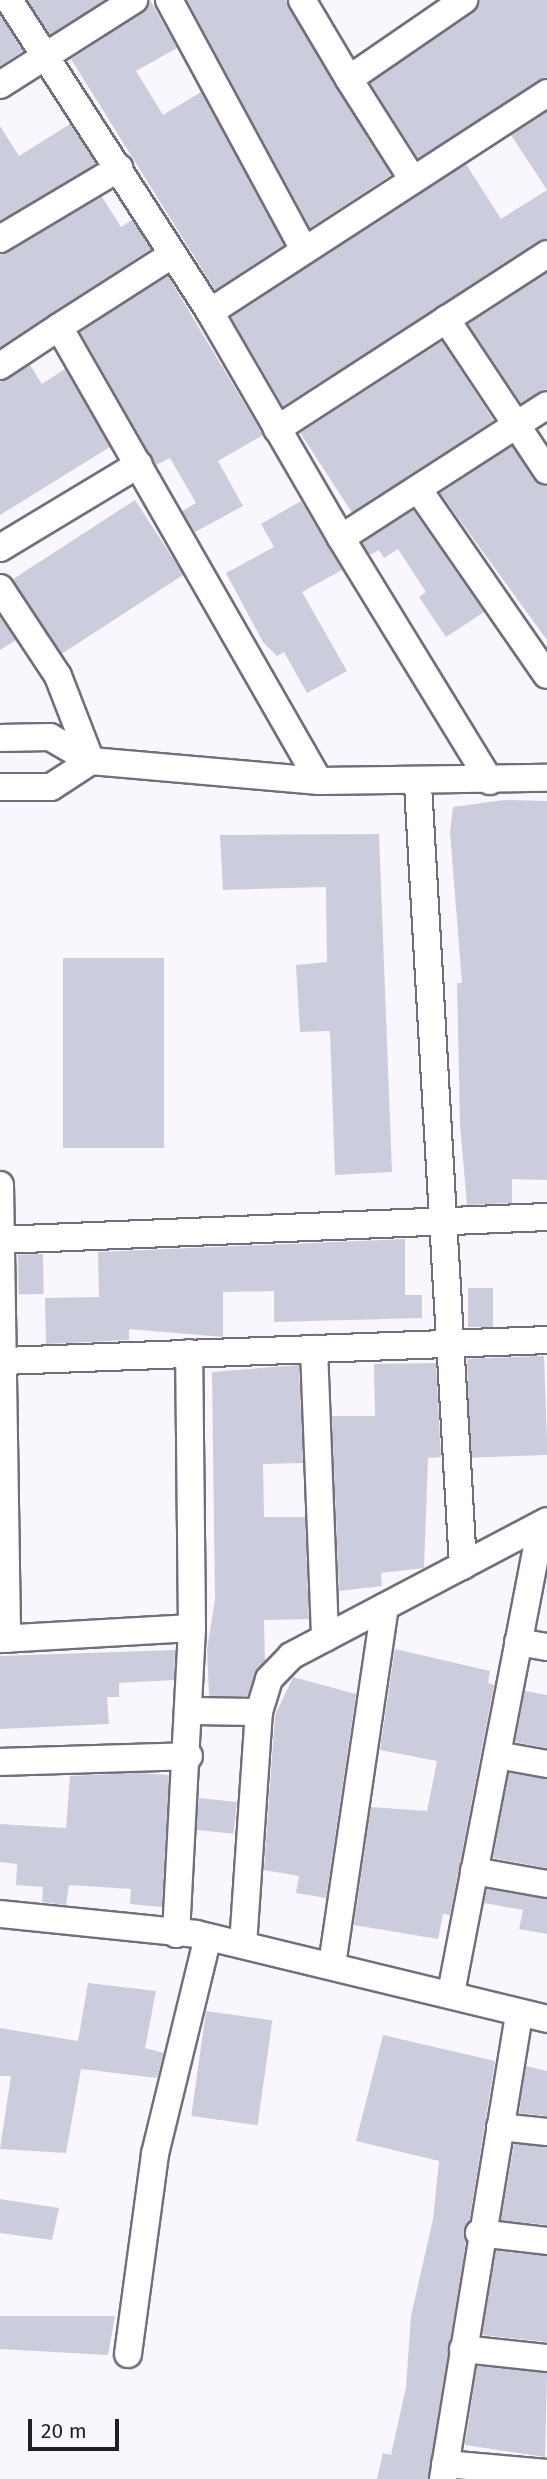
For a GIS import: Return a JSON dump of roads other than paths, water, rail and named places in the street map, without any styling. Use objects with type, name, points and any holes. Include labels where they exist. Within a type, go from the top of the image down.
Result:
[{"type":"street","points":[[9,0],[210,312],[341,538],[490,781]]},
{"type":"street","points":[[0,85],[134,0]]},
{"type":"street","points":[[169,0],[304,250]]},
{"type":"street","points":[[302,0],[413,180]]},
{"type":"street","points":[[349,79],[464,0]]},
{"type":"street","points":[[210,312],[547,93]]},
{"type":"street","points":[[0,239],[119,168]]},
{"type":"street","points":[[0,366],[173,254]]},
{"type":"street","points":[[277,429],[546,256]]},
{"type":"street","points":[[446,319],[547,471]]},
{"type":"street","points":[[59,327],[319,781]]},
{"type":"street","points":[[341,538],[547,405]]},
{"type":"street","points":[[0,548],[139,464]]},
{"type":"street","points":[[418,489],[547,675]]},
{"type":"street","points":[[0,589],[58,676],[91,761]]},
{"type":"street","points":[[0,738],[50,737],[91,761],[319,781],[418,785],[547,778]]},
{"type":"street","points":[[0,787],[51,787],[91,761]]},
{"type":"street","points":[[418,785],[439,1221],[463,1566]]},
{"type":"street","points":[[0,1185],[4,1361],[4,1639],[192,1628]]},
{"type":"street","points":[[1,1240],[547,1217]]},
{"type":"street","points":[[4,1361],[547,1340]]},
{"type":"street","points":[[314,1349],[325,1638]]},
{"type":"street","points":[[176,1934],[189,1756],[192,1628],[189,1353]]},
{"type":"street","points":[[243,1945],[259,1712],[269,1679],[291,1656],[545,1524]]},
{"type":"street","points":[[451,1993],[518,1642],[545,1524]]},
{"type":"street","points":[[332,1965],[385,1607]]},
{"type":"street","points":[[518,1642],[547,1647]]},
{"type":"street","points":[[190,1711],[259,1712]]},
{"type":"street","points":[[497,1755],[547,1764]]},
{"type":"street","points":[[0,1762],[189,1756]]},
{"type":"street","points":[[474,1871],[547,1884]]},
{"type":"street","points":[[0,1914],[208,1937],[451,1993],[547,2019]]},
{"type":"street","points":[[128,2354],[155,2154],[208,1937]]},
{"type":"street","points":[[519,2013],[479,2232],[444,2471],[547,2473]]},
{"type":"street","points":[[500,2127],[547,2132]]},
{"type":"street","points":[[479,2232],[547,2241]]},
{"type":"street","points":[[463,2349],[547,2358]]}]
